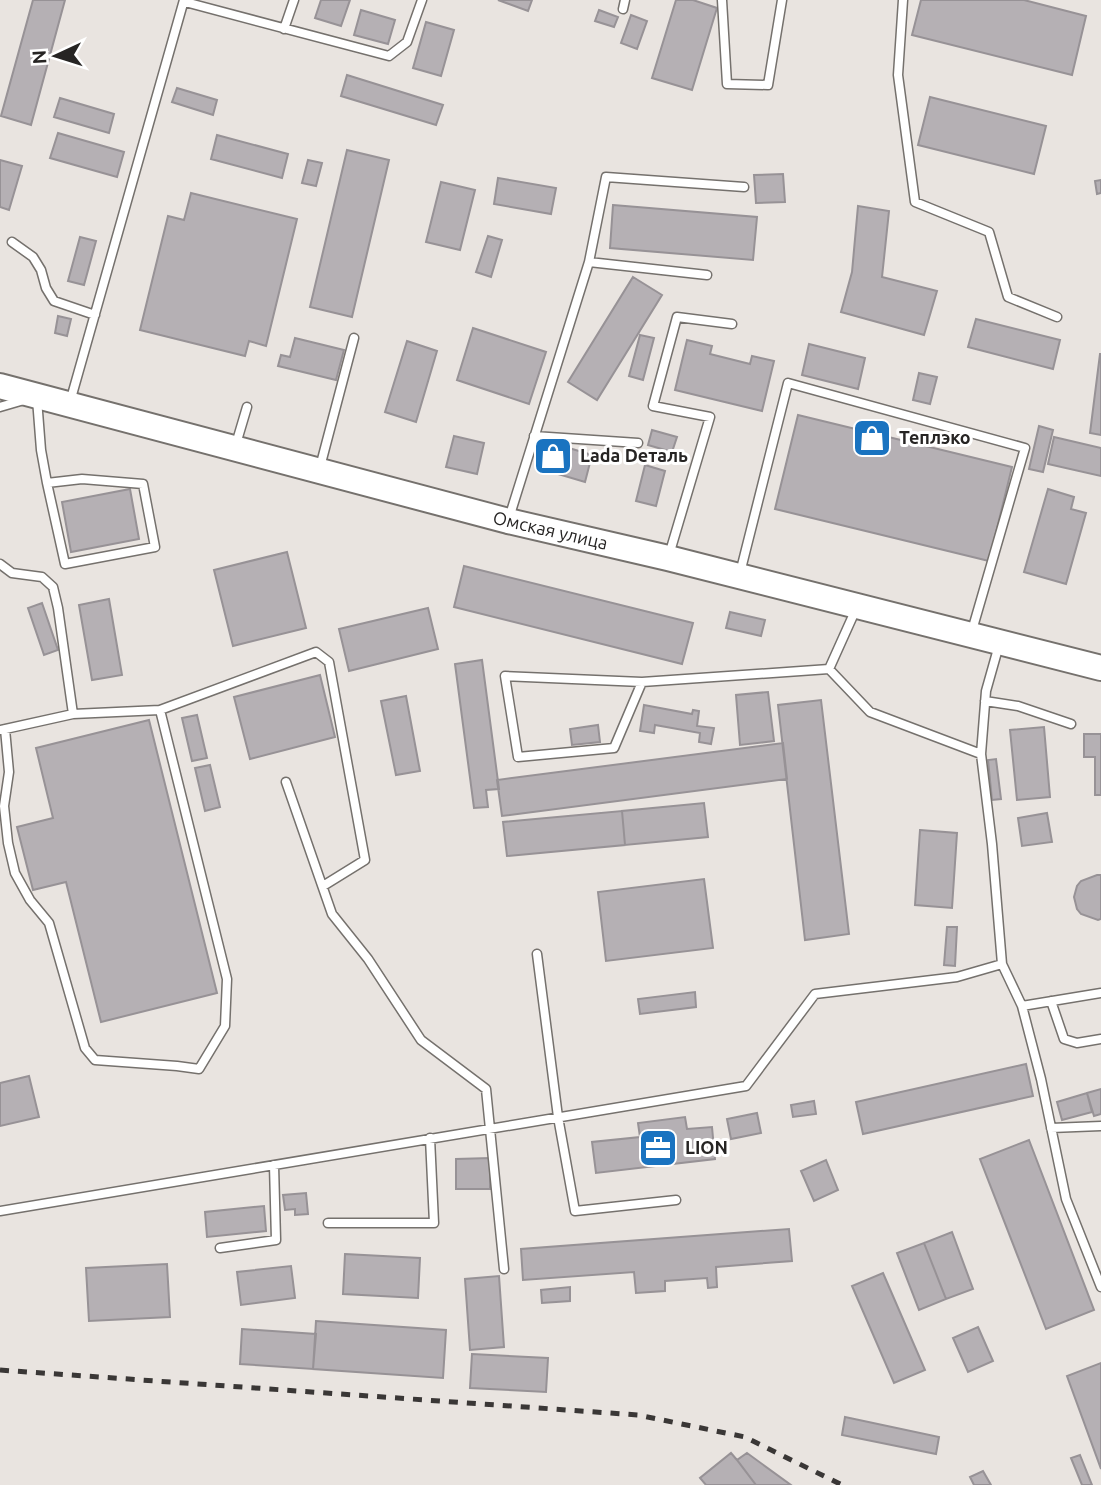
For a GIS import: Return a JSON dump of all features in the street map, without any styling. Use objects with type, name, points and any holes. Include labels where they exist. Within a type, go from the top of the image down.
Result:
[{"type":"main road","name":"Омская улица","points":[[0,386],[508,521],[668,558],[1101,668]]},
{"type":"lane","points":[[284,29],[294,0]]},
{"type":"lane","points":[[69,404],[184,1],[389,56],[407,42],[422,0]]},
{"type":"lane","points":[[722,0],[727,84],[768,85],[782,0]]},
{"type":"lane","points":[[902,0],[898,75],[915,202],[989,232],[1007,297],[1058,317]]},
{"type":"lane","points":[[508,521],[589,262],[606,177],[744,187]]},
{"type":"lane","points":[[12,242],[33,257],[54,301],[95,315]]},
{"type":"lane","points":[[589,262],[707,275]]},
{"type":"lane","points":[[668,558],[710,417],[653,406],[673,330],[677,317],[732,324]]},
{"type":"lane","points":[[319,471],[354,338]]},
{"type":"lane","points":[[739,576],[788,383],[1025,448],[970,636]]},
{"type":"lane","points":[[0,407],[37,396],[41,450],[47,483],[65,564],[155,547],[143,484],[82,478],[47,483]]},
{"type":"lane","points":[[235,449],[247,407]]},
{"type":"lane","points":[[534,436],[638,443]]},
{"type":"lane","points":[[0,564],[12,573],[42,577],[53,587],[73,714]]},
{"type":"lane","points":[[829,669],[857,606]]},
{"type":"lane","points":[[999,642],[985,701],[981,754],[1002,964],[1021,1006],[1066,1199],[1101,1287]]},
{"type":"lane","points":[[160,710],[227,979],[225,1026],[199,1069],[95,1060],[85,1048],[49,923],[30,900],[15,873],[4,806],[9,772],[3,730],[73,714],[160,710],[316,652],[329,662],[365,860],[323,886]]},
{"type":"lane","points":[[642,682],[614,748],[518,757],[505,676],[642,682],[829,669]]},
{"type":"lane","points":[[829,669],[870,712],[981,754]]},
{"type":"lane","points":[[985,701],[1018,705],[1071,724]]},
{"type":"lane","points":[[286,782],[332,914],[368,960],[421,1040],[486,1089],[505,1269]]},
{"type":"lane","points":[[537,954],[558,1117],[575,1211],[676,1200]]},
{"type":"lane","points":[[0,1211],[746,1086],[816,994],[957,977],[1002,964]]},
{"type":"lane","points":[[1021,1006],[1101,993]]},
{"type":"lane","points":[[1051,1001],[1064,1039],[1077,1043],[1101,1039]]},
{"type":"lane","points":[[1051,1128],[1101,1126]]},
{"type":"lane","points":[[328,1223],[434,1223],[430,1139]]},
{"type":"lane","points":[[220,1248],[276,1240],[274,1165]]},
{"type":"building","points":[[33,0],[65,0],[31,125],[1,116]]},
{"type":"building","points":[[321,0],[350,0],[341,26],[315,18]]},
{"type":"building","points":[[498,0],[532,0],[528,11]]},
{"type":"building","points":[[676,0],[693,0],[717,8],[692,90],[652,78]]},
{"type":"building","points":[[921,0],[1024,0],[1086,16],[1072,75],[912,35]]},
{"type":"building","points":[[361,10],[395,20],[388,44],[354,35]]},
{"type":"building","points":[[599,10],[618,17],[614,27],[595,21]]},
{"type":"building","points":[[631,15],[647,21],[637,49],[621,43]]},
{"type":"building","points":[[426,22],[454,30],[441,76],[413,68]]},
{"type":"building","points":[[347,75],[443,105],[436,125],[341,96]]},
{"type":"building","points":[[177,88],[217,100],[213,115],[172,102]]},
{"type":"building","points":[[930,97],[1046,126],[1034,174],[918,145]]},
{"type":"building","points":[[60,98],[114,114],[109,133],[54,117]]},
{"type":"building","points":[[58,133],[124,152],[117,177],[50,158]]},
{"type":"building","points":[[217,135],[288,154],[282,178],[211,159]]},
{"type":"building","points":[[347,150],[389,160],[352,317],[310,307]]},
{"type":"building","points":[[0,160],[22,166],[9,210],[0,207]]},
{"type":"building","points":[[308,160],[322,163],[316,186],[302,183]]},
{"type":"building","points":[[783,174],[785,202],[756,203],[754,175]]},
{"type":"building","points":[[498,178],[556,188],[551,214],[494,204]]},
{"type":"building","points":[[1101,180],[1101,193],[1097,194],[1095,181]]},
{"type":"building","points":[[441,182],[475,190],[460,250],[426,242]]},
{"type":"building","points":[[191,193],[297,219],[266,346],[249,341],[245,356],[140,330],[168,216],[184,220]]},
{"type":"building","points":[[613,205],[757,217],[753,260],[610,248]]},
{"type":"building","points":[[858,206],[889,211],[882,277],[937,291],[924,335],[841,312],[852,272]]},
{"type":"building","points":[[488,236],[502,240],[491,277],[476,272]]},
{"type":"building","points":[[80,237],[96,241],[84,285],[68,281]]},
{"type":"building","points":[[633,277],[662,295],[597,400],[568,382]]},
{"type":"building","points":[[58,316],[71,319],[67,336],[55,333]]},
{"type":"building","points":[[976,319],[1060,340],[1053,369],[968,347]]},
{"type":"building","points":[[473,328],[546,352],[529,404],[457,380]]},
{"type":"building","points":[[640,335],[654,338],[643,380],[629,376]]},
{"type":"building","points":[[295,338],[344,350],[336,380],[278,366],[281,355],[290,357]]},
{"type":"building","points":[[687,340],[712,346],[710,354],[750,364],[752,356],[774,361],[762,411],[675,390]]},
{"type":"building","points":[[407,341],[437,351],[416,422],[385,412]]},
{"type":"building","points":[[809,344],[865,358],[858,389],[802,375]]},
{"type":"building","points":[[1101,354],[1101,435],[1090,433]]},
{"type":"building","points":[[919,373],[937,377],[930,404],[913,400]]},
{"type":"building","points":[[798,415],[1012,467],[989,561],[775,509]]},
{"type":"building","points":[[1039,426],[1053,430],[1043,472],[1029,469]]},
{"type":"building","points":[[652,430],[677,437],[672,452],[648,445]]},
{"type":"building","points":[[454,436],[484,443],[477,474],[446,467]]},
{"type":"building","points":[[1054,437],[1101,448],[1101,476],[1048,464]]},
{"type":"building","points":[[546,441],[592,455],[585,482],[538,468]]},
{"type":"building","points":[[645,465],[665,471],[656,506],[636,501]]},
{"type":"building","points":[[130,489],[139,539],[71,552],[62,502]]},
{"type":"building","points":[[1048,489],[1074,497],[1071,509],[1086,513],[1066,584],[1024,572]]},
{"type":"building","points":[[287,552],[306,628],[233,646],[214,570]]},
{"type":"building","points":[[464,566],[693,623],[682,664],[454,607]]},
{"type":"building","points":[[109,599],[122,675],[92,680],[79,605]]},
{"type":"building","points":[[42,603],[58,650],[44,655],[28,608]]},
{"type":"building","points":[[428,608],[438,649],[349,671],[339,629]]},
{"type":"building","points":[[730,612],[765,620],[761,636],[726,628]]},
{"type":"building","points":[[482,660],[499,789],[486,790],[488,807],[474,808],[455,664]]},
{"type":"building","points":[[320,675],[335,737],[250,759],[234,697]]},
{"type":"building","points":[[768,692],[774,741],[740,745],[736,695]]},
{"type":"building","points":[[406,696],[420,771],[396,775],[381,701]]},
{"type":"building","points":[[821,700],[849,934],[805,940],[778,705]]},
{"type":"building","points":[[644,705],[692,714],[693,710],[699,711],[697,726],[714,728],[711,744],[699,742],[700,733],[655,725],[654,733],[640,731]]},
{"type":"building","points":[[197,715],[207,758],[192,761],[182,718]]},
{"type":"building","points":[[149,720],[217,993],[101,1022],[66,882],[33,890],[17,827],[53,818],[36,748]]},
{"type":"building","points":[[598,725],[600,742],[572,745],[570,729]]},
{"type":"building","points":[[1044,727],[1050,797],[1017,800],[1010,730]]},
{"type":"building","points":[[1084,734],[1101,734],[1101,795],[1095,795],[1095,757],[1084,757]]},
{"type":"building","points":[[783,743],[787,779],[502,816],[497,780]]},
{"type":"building","points":[[996,759],[1001,799],[992,800],[988,760]]},
{"type":"building","points":[[210,765],[220,807],[205,811],[195,768]]},
{"type":"building","points":[[704,803],[708,837],[625,845],[622,811]]},
{"type":"building","points":[[622,811],[625,845],[507,856],[503,822]]},
{"type":"building","points":[[1047,813],[1052,842],[1022,846],[1018,818]]},
{"type":"building","points":[[920,830],[957,833],[952,908],[915,905]]},
{"type":"building","points":[[1101,875],[1101,919],[1098,920],[1081,914],[1074,897],[1081,881]]},
{"type":"building","points":[[704,879],[713,948],[606,961],[598,892]]},
{"type":"building","points":[[947,927],[957,927],[955,966],[944,965]]},
{"type":"building","points":[[695,992],[696,1007],[640,1014],[638,999]]},
{"type":"building","points":[[1026,1064],[1033,1096],[863,1134],[856,1102]]},
{"type":"building","points":[[29,1076],[39,1117],[0,1126],[0,1083]]},
{"type":"building","points":[[1101,1089],[1101,1114],[1094,1116],[1087,1093]]},
{"type":"building","points":[[1087,1093],[1092,1112],[1062,1120],[1057,1102]]},
{"type":"building","points":[[814,1101],[816,1114],[793,1117],[791,1105]]},
{"type":"building","points":[[757,1113],[761,1133],[731,1139],[727,1119]]},
{"type":"building","points":[[685,1117],[687,1129],[712,1127],[715,1159],[596,1173],[592,1142],[640,1137],[638,1123]]},
{"type":"building","points":[[1029,1140],[1094,1310],[1046,1329],[980,1159]]},
{"type":"building","points":[[490,1158],[490,1189],[456,1189],[456,1159]]},
{"type":"building","points":[[826,1160],[838,1190],[814,1201],[801,1171]]},
{"type":"building","points":[[306,1193],[308,1214],[295,1215],[295,1209],[285,1210],[283,1195]]},
{"type":"building","points":[[264,1206],[266,1231],[207,1237],[205,1212]]},
{"type":"building","points":[[789,1229],[792,1261],[716,1267],[717,1287],[708,1288],[707,1278],[665,1281],[665,1291],[636,1293],[634,1272],[523,1280],[521,1249]]},
{"type":"building","points":[[952,1232],[973,1289],[946,1299],[924,1243]]},
{"type":"building","points":[[924,1243],[946,1299],[919,1310],[897,1253]]},
{"type":"building","points":[[345,1254],[420,1258],[418,1298],[343,1294]]},
{"type":"building","points":[[167,1264],[170,1317],[89,1321],[86,1268]]},
{"type":"building","points":[[291,1266],[295,1298],[241,1305],[237,1272]]},
{"type":"building","points":[[883,1273],[925,1370],[894,1383],[852,1286]]},
{"type":"building","points":[[499,1276],[504,1347],[470,1350],[465,1279]]},
{"type":"building","points":[[570,1287],[570,1301],[542,1303],[541,1290]]},
{"type":"building","points":[[316,1321],[446,1330],[443,1378],[313,1369]]},
{"type":"building","points":[[978,1327],[993,1361],[968,1372],[953,1338]]},
{"type":"building","points":[[242,1329],[316,1334],[313,1369],[240,1364]]},
{"type":"building","points":[[472,1354],[548,1358],[546,1392],[470,1388]]},
{"type":"building","points":[[1101,1363],[1101,1469],[1067,1376]]},
{"type":"building","points":[[845,1417],[939,1437],[936,1454],[842,1435]]},
{"type":"building","points":[[731,1453],[756,1485],[706,1485],[700,1478]]},
{"type":"building","points":[[747,1453],[791,1485],[756,1485],[737,1460]]},
{"type":"building","points":[[1080,1455],[1092,1485],[1082,1485],[1071,1458]]},
{"type":"building","points":[[983,1471],[991,1485],[974,1485],[970,1477]]},
{"type":"railway","points":[[0,1370],[638,1415],[745,1437],[842,1485]]},
{"type":"place","name":"Теплэко","points":[[872,438]]},
{"type":"place","name":"Lada Dеталь","points":[[553,456]]},
{"type":"place","name":"LION","points":[[658,1148]]}]
